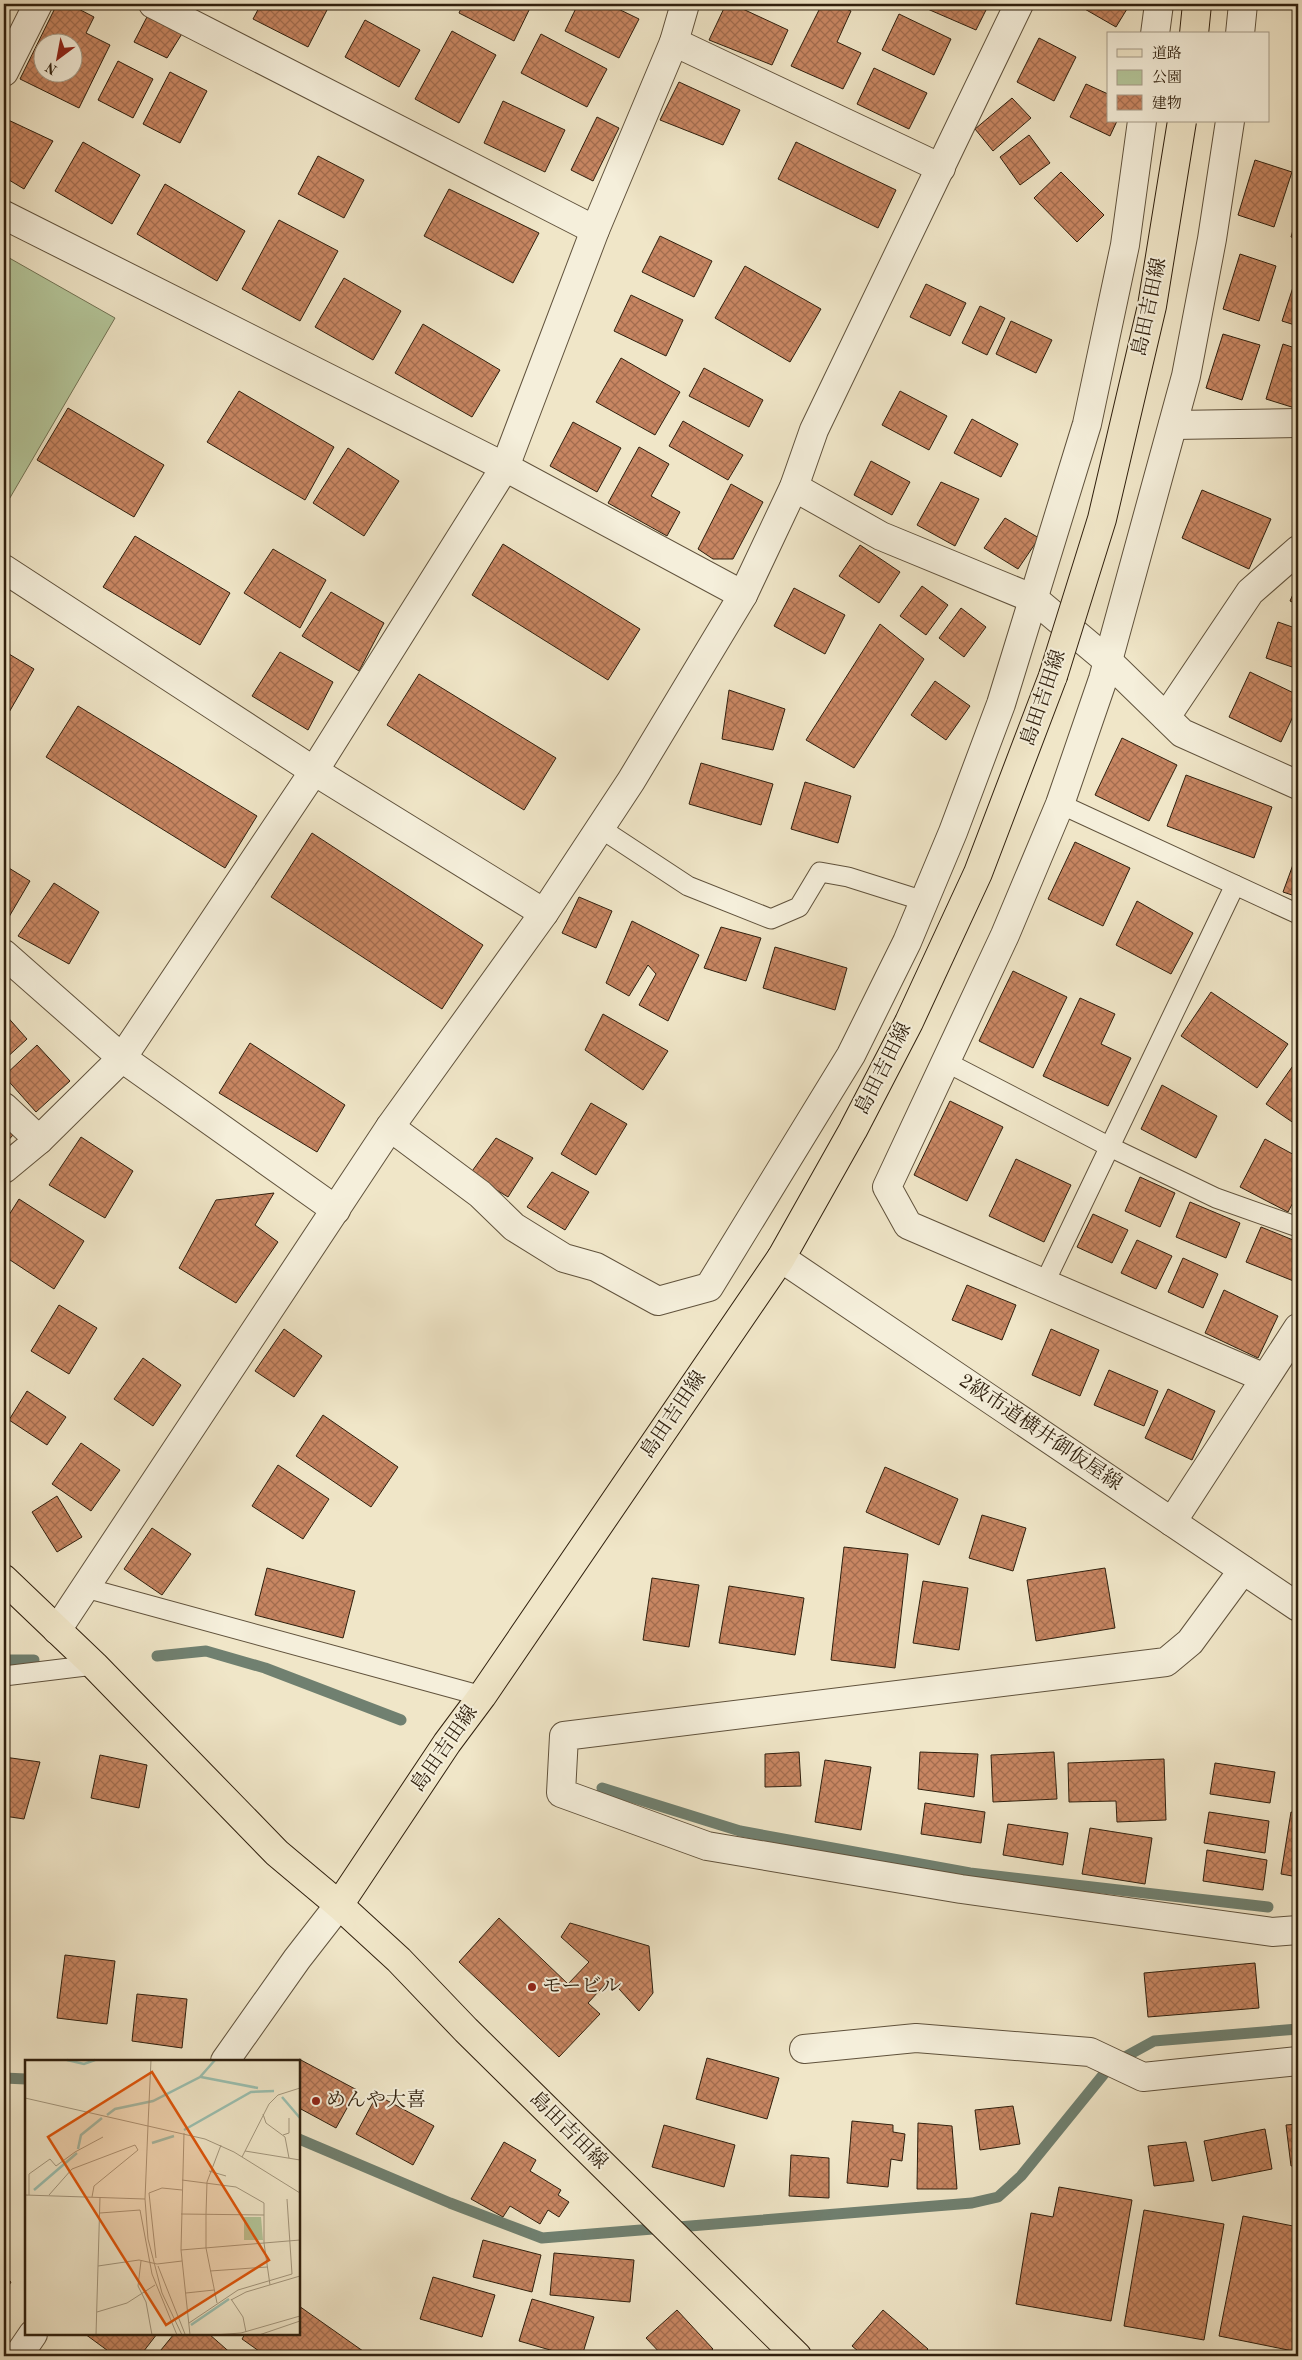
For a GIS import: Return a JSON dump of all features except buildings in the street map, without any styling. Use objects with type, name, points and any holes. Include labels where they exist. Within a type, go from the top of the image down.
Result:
[{"type":"main road","points":[[1194,32],[1197,4]]},
{"type":"main road","name":"島田吉田線","points":[[339,1905],[447,1743],[482,1696],[781,1258],[853,1130],[909,1022],[978,873],[1053,676],[1102,519],[1150,316],[1182,122]]},
{"type":"main road","name":"島田吉田線","points":[[4,1579],[94,1665],[277,1853],[339,1905],[399,1960],[466,2030],[797,2356]]},
{"type":"street","points":[[4,72],[38,4]]},
{"type":"street","points":[[154,4],[595,230]]},
{"type":"street","points":[[4,1169],[39,1140],[122,1058],[314,771],[505,468],[595,230],[674,42],[685,4]]},
{"type":"street","points":[[57,1630],[390,1126],[544,913],[600,828],[743,595],[794,487],[814,430],[1019,4]]},
{"type":"street","points":[[1155,32],[1159,4]]},
{"type":"street","points":[[1240,32],[1243,4]]},
{"type":"street","points":[[674,42],[941,168]]},
{"type":"street","points":[[390,1126],[480,1194],[514,1227],[564,1258],[596,1267],[658,1301],[709,1287],[850,1055],[924,901],[954,832],[1001,704],[1087,424],[1125,245],[1142,122]]},
{"type":"street","points":[[1230,122],[1205,278],[1186,376],[1108,661],[1060,804],[1006,935],[887,1187],[908,1225],[1265,1378]]},
{"type":"street","points":[[4,215],[505,468],[743,595]]},
{"type":"street","points":[[1173,425],[1298,423]]},
{"type":"street","points":[[794,487],[881,536],[1034,599],[1108,661],[1182,734],[1298,785]]},
{"type":"street","points":[[1166,717],[1250,592],[1298,550]]},
{"type":"street","points":[[4,568],[314,771],[544,913]]},
{"type":"street","points":[[4,954],[122,1058],[336,1210]]},
{"type":"street","points":[[4,1107],[39,1140]]},
{"type":"street","name":"2級市道横井御仮屋線","points":[[781,1258],[1298,1607]]},
{"type":"street","points":[[1172,1522],[1298,1328]]},
{"type":"street","points":[[1243,1570],[1190,1642],[1166,1662],[564,1736],[561,1793],[707,1846],[971,1890],[1272,1932],[1298,1930]]},
{"type":"street","points":[[226,2060],[297,1959],[339,1905]]},
{"type":"street","points":[[804,2048],[916,2038],[1090,2052],[1143,2077],[1298,2061]]},
{"type":"street","points":[[18,2356],[32,2335]]},
{"type":"lane","points":[[1060,804],[1298,914]]},
{"type":"lane","points":[[600,828],[688,886],[771,919],[798,907],[820,872],[848,877],[924,901]]},
{"type":"lane","points":[[1044,1284],[1235,885]]},
{"type":"lane","points":[[946,1062],[1110,1147],[1216,1198],[1298,1227]]},
{"type":"lane","points":[[86,1588],[482,1696]]},
{"type":"lane","points":[[4,1676],[94,1665]]},
{"type":"green space","points":[[4,255],[115,318],[4,508]]},
{"type":"waterway","points":[[157,1656],[206,1651],[265,1668],[401,1720]]},
{"type":"waterway","points":[[4,1660],[34,1660]]},
{"type":"waterway","points":[[602,1788],[740,1831],[970,1873],[1268,1907]]},
{"type":"waterway","points":[[300,2139],[450,2203],[542,2238],[972,2203],[998,2197],[1021,2176],[1112,2064],[1154,2041],[1298,2029]]},
{"type":"waterway","points":[[4,2078],[25,2079]]},
{"type":"place","name":"モービル","points":[[532,1987]]},
{"type":"place","name":"めんや大喜","points":[[316,2101]]}]
